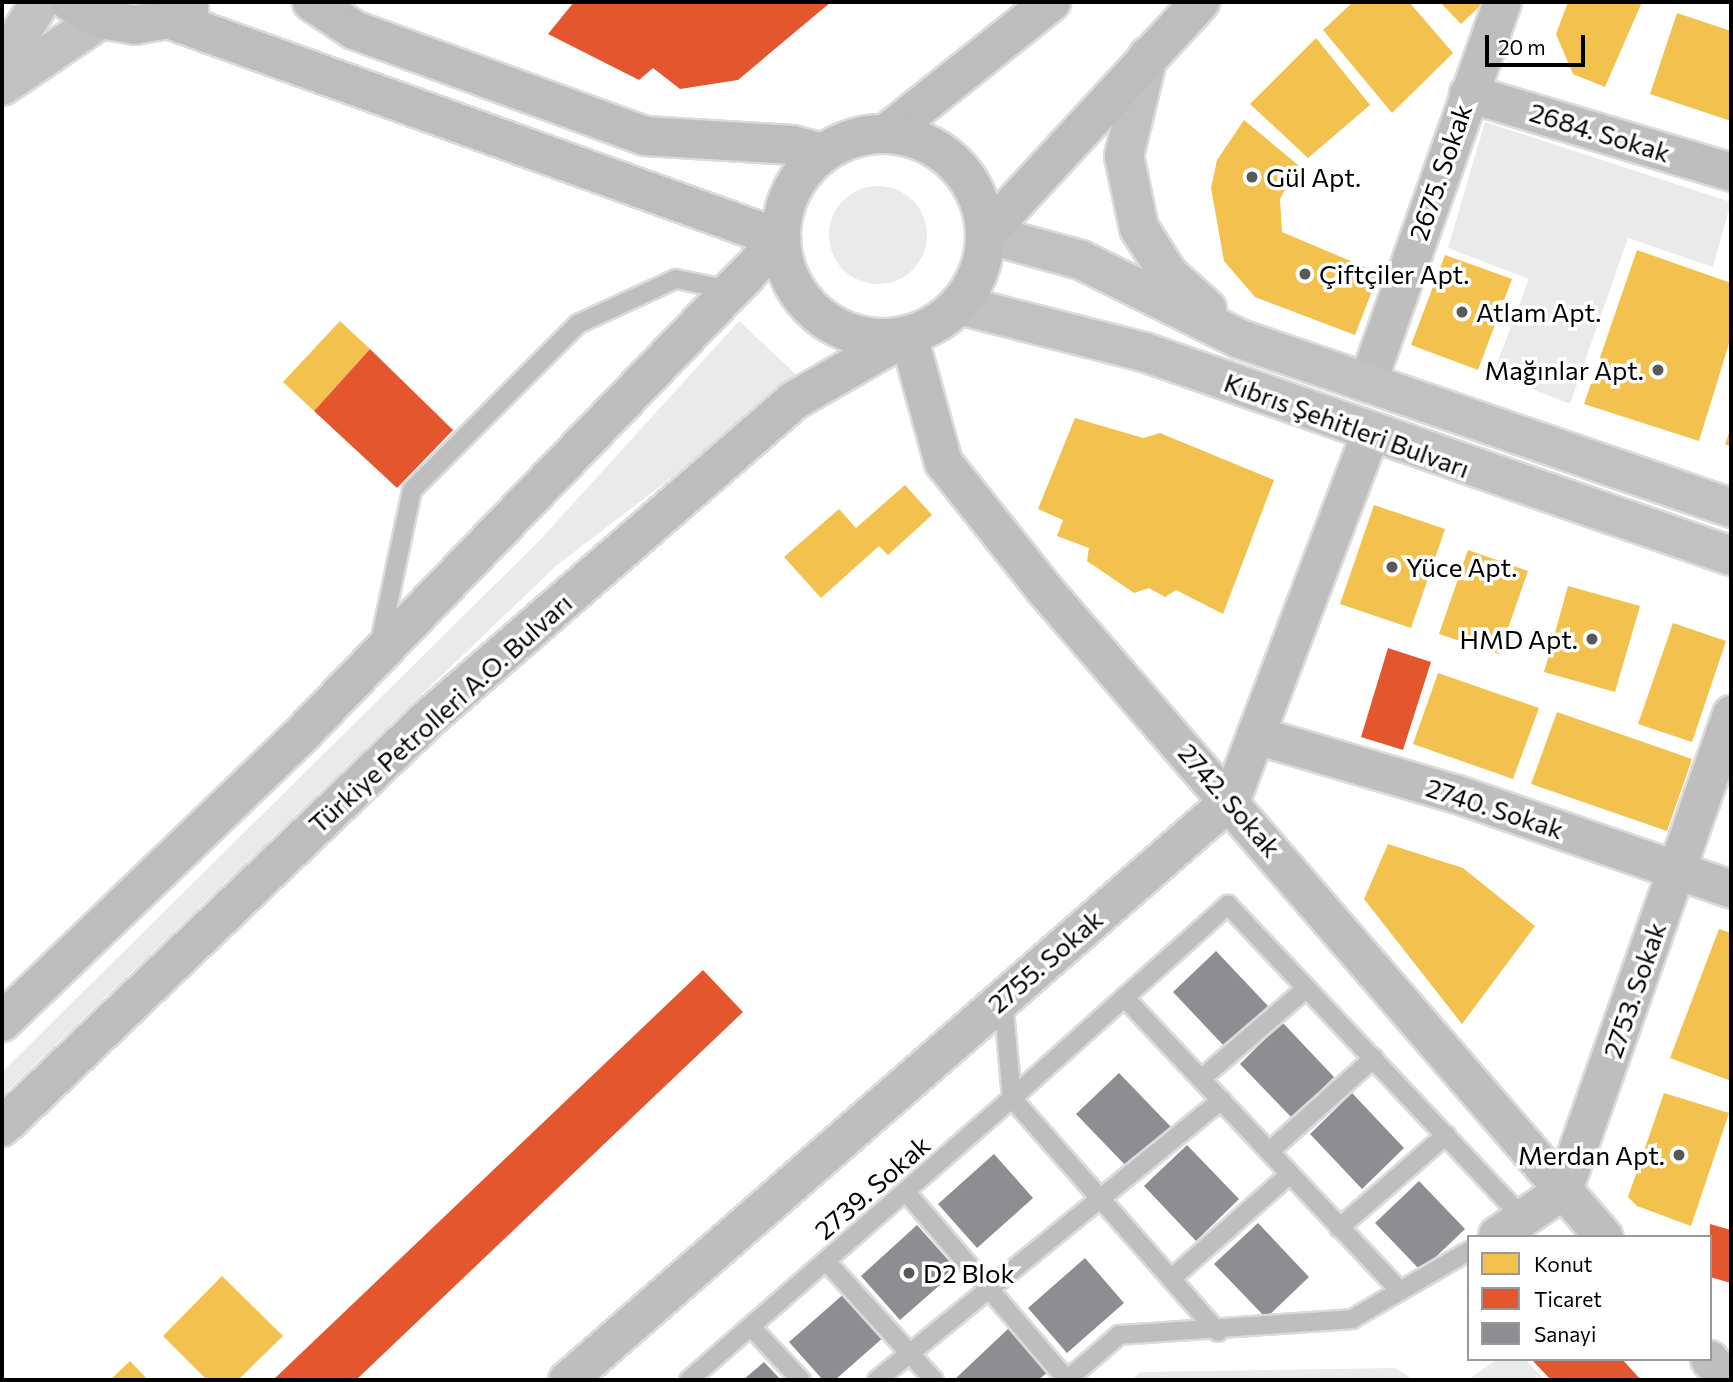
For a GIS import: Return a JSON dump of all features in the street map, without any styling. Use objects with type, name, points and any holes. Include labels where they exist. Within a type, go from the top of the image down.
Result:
[{"type":"highway","points":[[312,2],[354,30],[645,136],[793,145],[822,153]]},
{"type":"highway","points":[[887,133],[1051,2]]},
{"type":"highway","points":[[986,234],[1200,2]]},
{"type":"highway","points":[[86,11],[134,25],[183,11],[781,239]]},
{"type":"highway","points":[[887,133],[916,139],[964,173],[979,198],[986,234],[974,284],[959,305],[908,335],[877,339],[821,318],[786,269],[781,239],[786,203],[800,175],[822,153],[853,138],[887,133]]},
{"type":"highway","points":[[2,1022],[376,659],[734,291],[781,239]]},
{"type":"highway","name":"Türkiye Petrolleri A.O. Bulvarı","points":[[2,1127],[440,708],[793,401],[908,335]]},
{"type":"main road","points":[[2,63],[40,2]]},
{"type":"main road","points":[[2,86],[86,11]]},
{"type":"main road","points":[[1148,56],[1124,156],[1139,228],[1169,275],[1240,339]]},
{"type":"main road","name":"Kıbrıs Şehitleri Bulvarı","points":[[986,234],[1081,260],[1240,339],[1731,508]]},
{"type":"main road","name":"Kıbrıs Şehitleri Bulvarı","points":[[959,305],[1144,352],[1369,436],[1731,556]]},
{"type":"street","name":"2675. Sokak","points":[[1367,383],[1502,2]]},
{"type":"street","name":"2684. Sokak","points":[[1468,93],[1731,172]]},
{"type":"street","name":"2742. Sokak","points":[[908,335],[943,462],[1044,589],[1231,799],[1416,1024],[1602,1235]]},
{"type":"street","name":"2755. Sokak","points":[[568,1380],[1231,799],[1369,436]]},
{"type":"street","name":"2753. Sokak","points":[[1563,1190],[1731,714]]},
{"type":"street","name":"2740. Sokak","points":[[1255,735],[1676,868],[1731,889]]},
{"type":"street","points":[[1495,1235],[1563,1190]]},
{"type":"street","points":[[1711,1361],[1727,1380]]},
{"type":"lane","points":[[376,659],[412,490],[578,324],[676,279],[734,291]]},
{"type":"lane","name":"2739. Sokak","points":[[689,1380],[906,1192],[1228,905],[1307,988]]},
{"type":"lane","points":[[1202,1078],[1307,988],[1446,1136],[1495,1235]]},
{"type":"lane","points":[[1124,997],[1271,1150],[1339,1228],[1400,1291]]},
{"type":"lane","points":[[1003,999],[1012,1098],[1218,1332]]},
{"type":"lane","points":[[1271,1150],[1374,1058]]},
{"type":"lane","points":[[877,1380],[1102,1202],[1221,1100]]},
{"type":"lane","points":[[1339,1228],[1446,1136]]},
{"type":"lane","points":[[1171,1279],[1290,1174]]},
{"type":"lane","points":[[906,1192],[1067,1380],[1119,1335],[1218,1332],[1352,1319],[1467,1252]]},
{"type":"lane","points":[[826,1261],[934,1380]]},
{"type":"lane","points":[[751,1327],[801,1380]]},
{"type":"shaded area","points":[[1485,122],[1731,202],[1713,267],[1628,238],[1570,404],[1493,374],[1529,279],[1448,248]]},
{"type":"shaded area","points":[[878,186],[897,190],[912,201],[923,216],[927,235],[923,254],[912,269],[897,280],[878,284],[859,280],[844,269],[833,254],[829,235],[833,216],[844,201],[859,190]]},
{"type":"shaded area","points":[[739,321],[801,379],[557,565],[2,1096],[2,1072],[540,540]]},
{"type":"shaded area","points":[[1494,1361],[1527,1361],[1545,1380],[1468,1380]]},
{"type":"shaded area","points":[[1395,1368],[1414,1380],[1130,1380],[1141,1372]]},
{"type":"building: Konut","points":[[1353,2],[1409,2],[1453,53],[1392,113],[1323,30]]},
{"type":"building: Konut","points":[[1440,2],[1484,2],[1461,24]]},
{"type":"building: Konut","points":[[1568,2],[1642,2],[1605,87],[1573,74],[1556,34]]},
{"type":"building: Konut","points":[[1677,13],[1731,31],[1731,121],[1650,94]]},
{"type":"building: Konut","points":[[1316,38],[1370,105],[1308,158],[1250,104]]},
{"type":"building: Konut","name":"Çiftçiler Apt.","points":[[1244,120],[1298,165],[1280,199],[1282,232],[1379,273],[1355,335],[1255,297],[1224,261],[1211,188],[1217,160]]},
{"type":"building: Konut","name":"Mağınlar Apt.","points":[[1637,250],[1731,283],[1731,337],[1699,441],[1584,404]]},
{"type":"building: Konut","name":"Atlam Apt.","points":[[1445,255],[1512,279],[1478,370],[1411,345]]},
{"type":"building: Konut","points":[[340,321],[370,349],[314,411],[283,382]]},
{"type":"building: Konut","points":[[1075,418],[1143,438],[1160,433],[1274,480],[1223,614],[1176,590],[1165,597],[1149,588],[1134,593],[1087,561],[1089,548],[1057,536],[1063,520],[1038,509]]},
{"type":"building: Konut","points":[[1731,428],[1731,447],[1725,444]]},
{"type":"building: Konut","points":[[905,485],[932,515],[888,555],[879,546],[821,598],[784,557],[839,509],[856,528]]},
{"type":"building: Konut","name":"Yüce Apt.","points":[[1374,505],[1445,529],[1411,628],[1340,604]]},
{"type":"building: Konut","points":[[1468,550],[1528,571],[1499,654],[1439,634]]},
{"type":"building: Konut","name":"HMD Apt.","points":[[1568,586],[1640,606],[1615,692],[1544,672]]},
{"type":"building: Konut","points":[[1673,623],[1726,641],[1692,742],[1638,724]]},
{"type":"building: Konut","points":[[1438,673],[1539,708],[1513,779],[1413,744]]},
{"type":"building: Konut","points":[[1557,712],[1692,759],[1667,831],[1531,784]]},
{"type":"building: Konut","points":[[1388,844],[1463,868],[1535,926],[1462,1024],[1364,899]]},
{"type":"building: Konut","name":"Merdan Apt.","points":[[1719,929],[1731,933],[1731,1081],[1670,1058]]},
{"type":"building: Konut","name":"Merdan Apt.","points":[[1664,1093],[1729,1113],[1691,1226],[1637,1206],[1628,1197]]},
{"type":"building: Konut","points":[[222,1276],[283,1336],[238,1380],[207,1380],[163,1336]]},
{"type":"building: Konut","points":[[130,1361],[148,1380],[110,1380]]},
{"type":"building: Ticaret","points":[[574,2],[831,2],[738,80],[680,89],[653,68],[639,80],[548,34]]},
{"type":"building: Ticaret","points":[[370,349],[453,430],[397,488],[314,411]]},
{"type":"building: Ticaret","points":[[1388,648],[1431,662],[1403,750],[1361,737]]},
{"type":"building: Ticaret","points":[[703,970],[743,1012],[356,1380],[273,1380]]},
{"type":"building: Ticaret","points":[[1710,1224],[1731,1230],[1731,1283],[1712,1278]]},
{"type":"building: Ticaret","points":[[1533,1361],[1624,1361],[1641,1380],[1551,1380]]},
{"type":"building: Sanayi","points":[[1216,951],[1268,1006],[1225,1047],[1173,992]]},
{"type":"building: Sanayi","points":[[1282,1022],[1334,1077],[1292,1118],[1240,1064]]},
{"type":"building: Sanayi","points":[[1119,1073],[1171,1127],[1128,1168],[1076,1114]]},
{"type":"building: Sanayi","points":[[1352,1093],[1404,1148],[1362,1189],[1310,1134]]},
{"type":"building: Sanayi","points":[[1187,1145],[1239,1199],[1196,1241],[1144,1186]]},
{"type":"building: Sanayi","points":[[994,1154],[1033,1198],[977,1248],[938,1204]]},
{"type":"building: Sanayi","points":[[1419,1181],[1465,1229],[1421,1271],[1375,1223]]},
{"type":"building: Sanayi","points":[[1258,1223],[1309,1277],[1266,1318],[1214,1264]]},
{"type":"building: Sanayi","name":"D2 Blok","points":[[917,1225],[957,1270],[900,1320],[861,1276]]},
{"type":"building: Sanayi","points":[[1085,1258],[1124,1303],[1067,1353],[1028,1308]]},
{"type":"building: Sanayi","points":[[846,1292],[885,1336],[835,1380],[823,1380],[789,1342]]},
{"type":"building: Sanayi","points":[[1009,1328],[1048,1372],[1038,1380],[954,1380]]},
{"type":"building: Sanayi","points":[[764,1362],[781,1380],[743,1380]]},
{"type":"place","name":"Gül Apt.","points":[[1252,177]]},
{"type":"place","name":"Çiftçiler Apt.","points":[[1305,274]]},
{"type":"place","name":"Atlam Apt.","points":[[1462,312]]},
{"type":"place","name":"Mağınlar Apt.","points":[[1658,370]]},
{"type":"place","name":"Yüce Apt.","points":[[1392,567]]},
{"type":"place","name":"HMD Apt.","points":[[1592,639]]},
{"type":"place","name":"Merdan Apt.","points":[[1679,1155]]},
{"type":"place","name":"D2 Blok","points":[[909,1273]]}]
